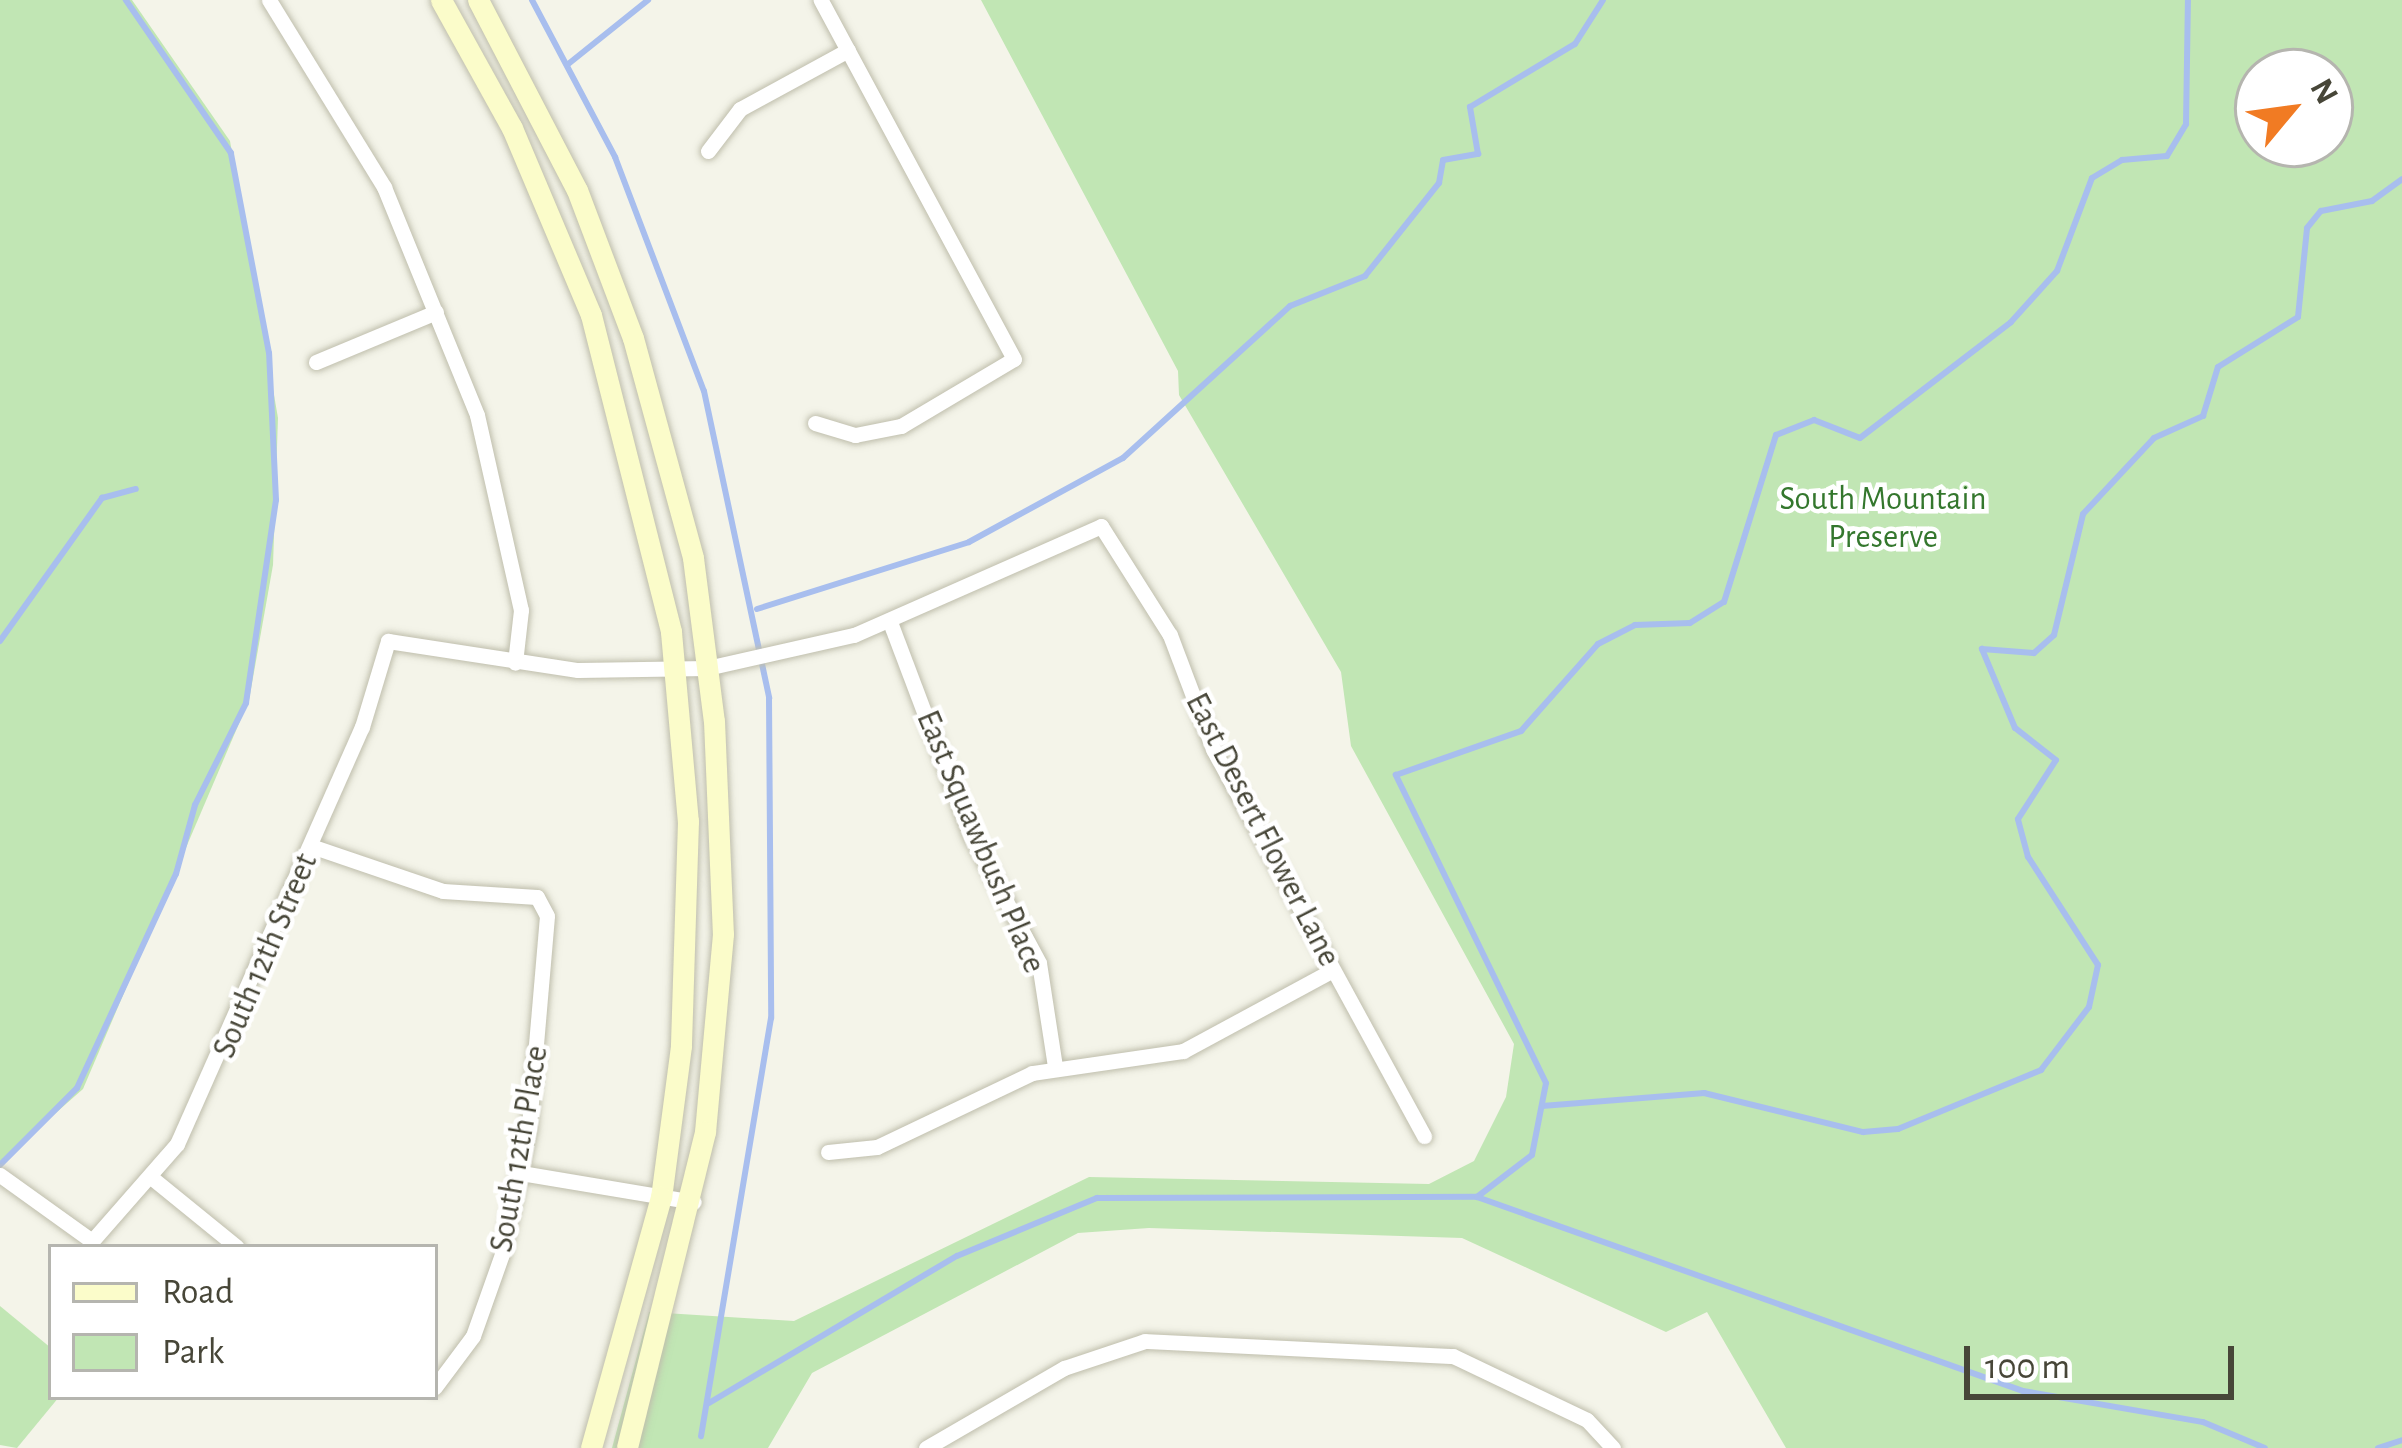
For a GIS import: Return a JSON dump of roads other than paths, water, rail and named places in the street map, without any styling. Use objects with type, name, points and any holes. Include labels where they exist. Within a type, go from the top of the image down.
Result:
[{"type":"street","points":[[269,0],[384,187],[436,312],[495,484],[521,610],[515,662],[707,668],[890,622]]},
{"type":"street","points":[[440,0],[512,128],[602,346],[639,471],[675,670],[688,941],[661,1197],[591,1448]]},
{"type":"street","points":[[478,0],[577,190],[633,338],[688,538],[707,668],[723,934],[694,1202],[627,1448]]},
{"type":"street","points":[[814,423],[855,435],[902,426],[1014,359],[821,0]]},
{"type":"street","points":[[708,152],[740,109],[848,50]]},
{"type":"street","points":[[316,362],[436,312]]},
{"type":"street","points":[[602,346],[633,338]]},
{"type":"street","name":"East Desert Flower Lane","points":[[890,622],[1101,526],[1169,635],[1213,749],[1424,1136]]},
{"type":"street","name":"East Squawbush Place","points":[[890,622],[971,836],[1039,963],[1054,1066]]},
{"type":"street","name":"South 12th Street","points":[[0,1174],[92,1241],[152,1178],[211,1087],[311,846],[388,641],[515,662]]},
{"type":"street","name":"South 12th Place","points":[[311,846],[443,891],[537,897],[546,940],[521,1173],[492,1292],[438,1382]]},
{"type":"street","points":[[828,1152],[877,1148],[1054,1066],[1183,1051],[1333,970]]},
{"type":"street","points":[[521,1173],[694,1202]]},
{"type":"street","points":[[152,1178],[233,1244]]},
{"type":"street","points":[[927,1446],[1064,1368],[1145,1342],[1453,1355],[1587,1420],[1612,1448]]},
{"type":"waterway","points":[[0,1165],[77,1088],[176,874],[195,805],[246,703],[276,500],[269,353],[231,153],[126,0]]},
{"type":"waterway","points":[[532,0],[615,157],[704,391],[769,698],[771,1018],[701,1436]]},
{"type":"waterway","points":[[567,65],[648,0]]},
{"type":"waterway","points":[[757,609],[969,542],[1123,458],[1290,306],[1365,276],[1439,183],[1443,160],[1478,154],[1470,107],[1575,44],[1603,0]]},
{"type":"waterway","points":[[1477,1197],[1532,1155],[1546,1083],[1396,775],[1521,731],[1598,644],[1635,625],[1690,623],[1724,602],[1776,435],[1814,420],[1860,438],[2011,322],[2057,271],[2092,178],[2122,160],[2167,156],[2186,124],[2188,0]]},
{"type":"waterway","points":[[1542,1106],[1704,1093],[1863,1132],[1898,1129],[2041,1070],[2089,1007],[2098,965],[2028,857],[2018,819],[2056,760],[2015,728],[1982,649],[2034,653],[2054,635],[2083,514],[2154,438],[2203,416],[2218,367],[2298,317],[2307,228],[2321,211],[2372,201],[2402,179]]},
{"type":"waterway","points":[[0,641],[102,498],[136,489]]},
{"type":"waterway","points":[[709,1403],[957,1256],[1097,1198],[1477,1197],[2023,1391],[2203,1422],[2265,1448]]},
{"type":"waterway","points":[[2378,1448],[2402,1440]]},
{"type":"park label","name":"South Mountain Preserve","points":[[1883,519]]}]
